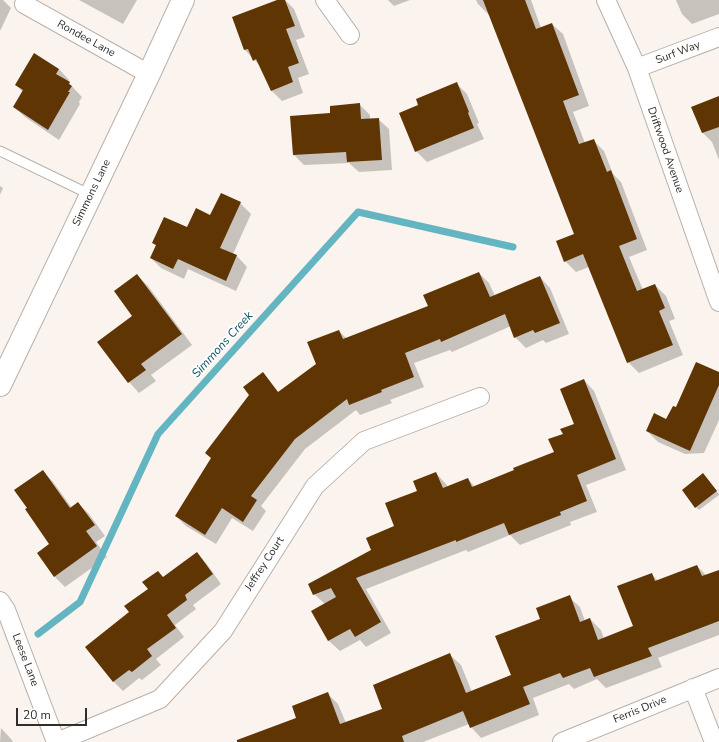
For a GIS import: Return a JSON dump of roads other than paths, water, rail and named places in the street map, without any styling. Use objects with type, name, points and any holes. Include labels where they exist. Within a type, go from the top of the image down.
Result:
[{"type":"street","name":"Simmons Lane","points":[[0,385],[183,0]]},
{"type":"street","points":[[325,0],[350,35]]},
{"type":"street","name":"Driftwood Avenue","points":[[606,0],[637,68],[719,302]]},
{"type":"street","name":"Rondee Lane","points":[[24,4],[149,74]]},
{"type":"street","name":"Surf Way","points":[[637,68],[719,37]]},
{"type":"street","name":"Jeffrey Court","points":[[56,742],[160,699],[222,631],[315,486],[364,441],[480,397]]},
{"type":"street","name":"Leese Lane","points":[[0,601],[6,610],[56,742]]},
{"type":"street","name":"Ferris Drive","points":[[562,742],[719,678]]},
{"type":"street","points":[[693,688],[714,742]]},
{"type":"lane","points":[[0,151],[91,195]]},
{"type":"waterway","name":"Simmons Creek","points":[[38,634],[80,602],[158,434],[358,212],[513,247]]}]
